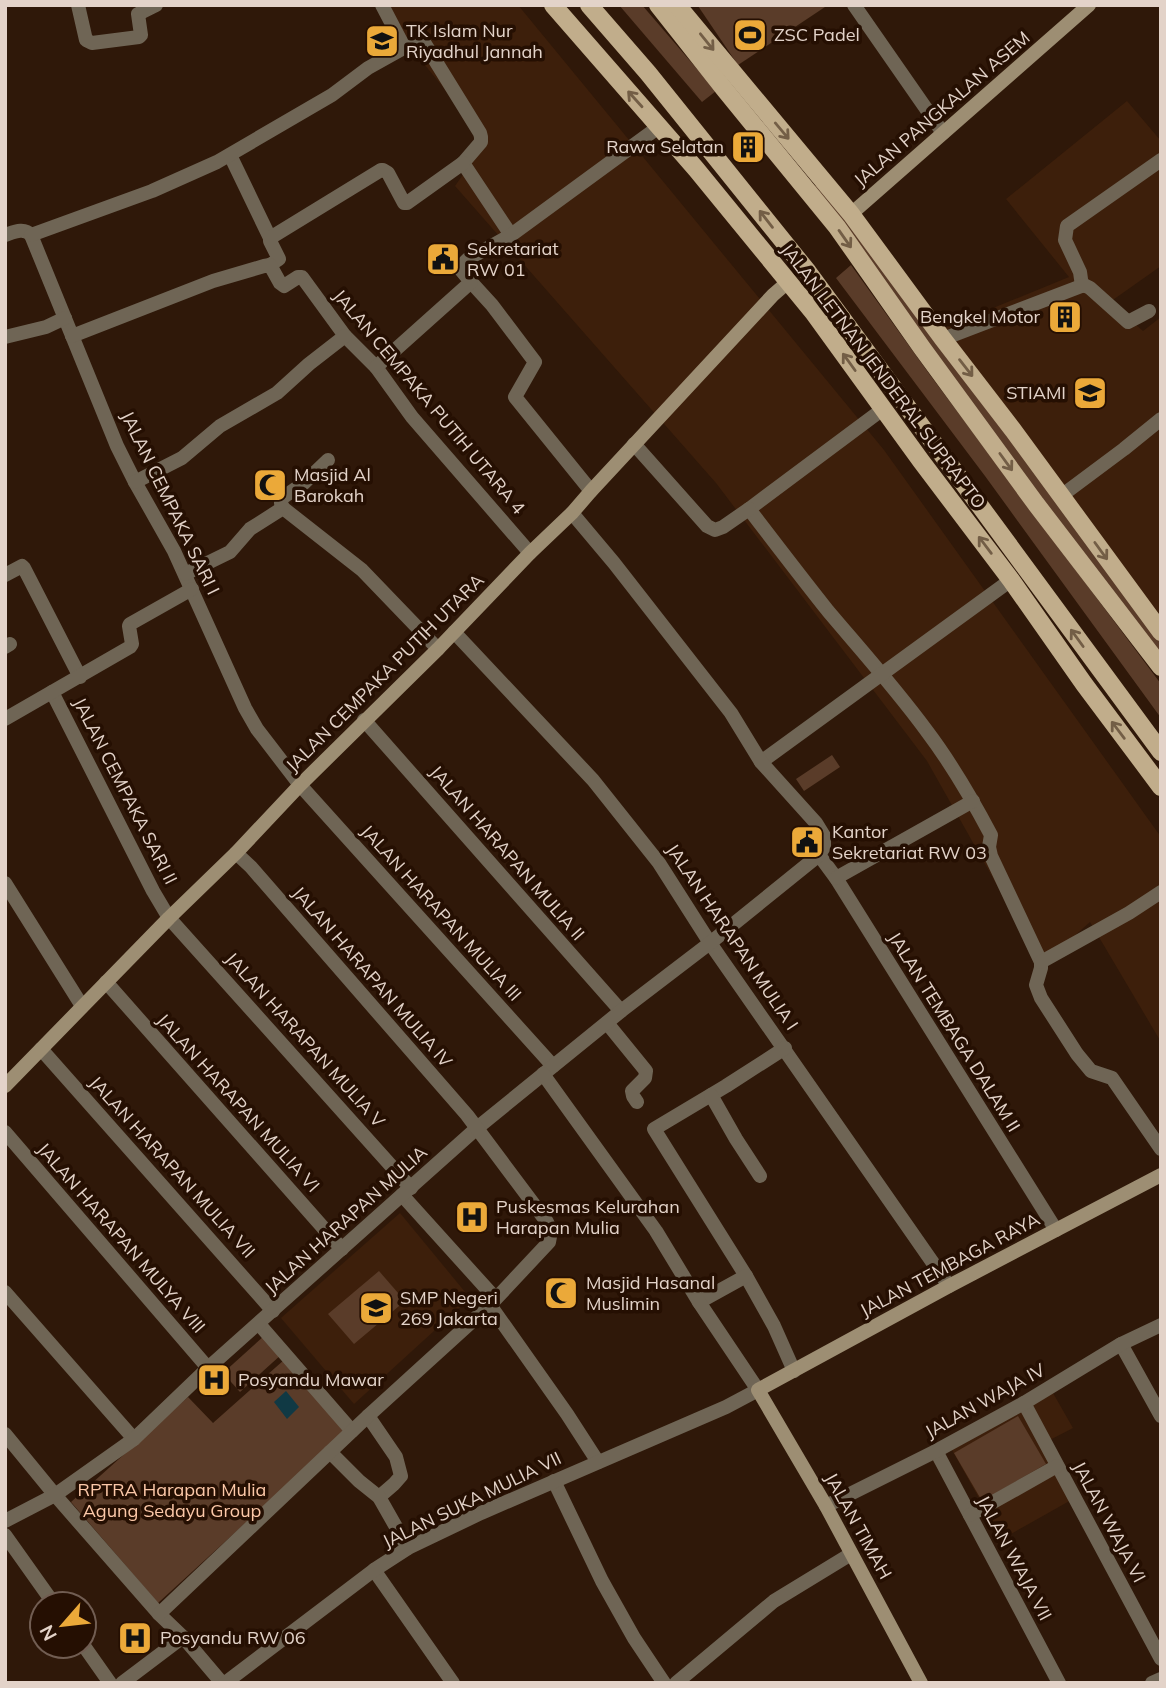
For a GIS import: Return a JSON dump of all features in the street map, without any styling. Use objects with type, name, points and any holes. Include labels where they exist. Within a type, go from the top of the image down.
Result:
[{"type":"main road","name":"JALAN LETNAN JENDERAL SUPRAPTO","points":[[553,5],[660,126],[813,312],[1161,787]]},
{"type":"main road","name":"JALAN LETNAN JENDERAL SUPRAPTO","points":[[589,5],[723,164],[808,272],[1161,752]]},
{"type":"main road","points":[[658,5],[851,214],[1161,632]]},
{"type":"main road","points":[[677,5],[731,84],[1036,504],[1161,667]]},
{"type":"main road","points":[[696,169],[723,164]]},
{"type":"street","points":[[78,5],[88,42],[92,43],[140,37],[140,8],[156,5]]},
{"type":"street","points":[[382,5],[404,47]]},
{"type":"street","name":"JALAN PANGKALAN ASEM","points":[[851,214],[1089,5]]},
{"type":"street","points":[[858,7],[943,133]]},
{"type":"street","points":[[5,235],[27,233],[179,180],[230,155],[332,95],[368,68],[404,47],[418,42],[425,44],[481,137],[481,142],[463,163],[407,203],[404,203],[388,173],[381,170],[270,239]]},
{"type":"street","points":[[591,491],[515,397],[535,362],[460,267],[468,259],[510,235],[660,126]]},
{"type":"street","points":[[72,336],[214,281],[270,265],[279,259],[230,155]]},
{"type":"street","points":[[1082,286],[1080,272],[1065,240],[1067,226],[1161,160]]},
{"type":"street","points":[[463,163],[510,235]]},
{"type":"street","name":"JALAN CEMPAKA SARI I","points":[[27,233],[117,446],[174,551],[245,708],[257,729],[300,785]]},
{"type":"street","name":"JALAN CEMPAKA PUTIH UTARA 4","points":[[270,265],[280,284],[284,286],[299,277],[303,279],[345,336],[376,367],[412,416],[530,553]]},
{"type":"street","points":[[376,367],[471,282]]},
{"type":"street","name":"JALAN CEMPAKA PUTIH UTARA","points":[[5,1086],[364,720],[572,513],[788,282]]},
{"type":"street","points":[[943,339],[1084,285],[1128,322],[1149,311]]},
{"type":"street","points":[[5,337],[46,327],[65,318]]},
{"type":"street","points":[[135,482],[182,458],[220,426],[277,393],[345,336]]},
{"type":"street","points":[[634,444],[707,526],[715,530],[749,509],[883,409]]},
{"type":"street","points":[[1061,496],[1161,419]]},
{"type":"street","points":[[328,460],[304,483],[282,498],[283,508],[362,570],[438,649]]},
{"type":"street","points":[[185,574],[230,552],[250,529],[283,508]]},
{"type":"street","points":[[749,509],[928,733],[972,801],[991,835],[991,856],[1041,962],[1036,989],[1077,1054],[1091,1070],[1112,1079],[1161,1149]]},
{"type":"street","points":[[572,513],[731,713],[761,762],[816,823],[824,836],[824,847],[819,855],[710,943]]},
{"type":"street","points":[[5,575],[19,567],[24,568],[80,677]]},
{"type":"street","points":[[761,762],[1010,580]]},
{"type":"street","points":[[52,692],[130,647],[130,624],[192,589]]},
{"type":"street","name":"JALAN HARAPAN MULIA I","points":[[454,632],[593,780],[659,863],[710,943],[949,1286]]},
{"type":"street","name":"JALAN CEMPAKA SARI II","points":[[5,719],[52,692],[169,918]]},
{"type":"street","name":"JALAN HARAPAN MULIA II","points":[[364,720],[621,1011]]},
{"type":"street","name":"JALAN HARAPAN MULIA III","points":[[300,785],[548,1070],[758,1390]]},
{"type":"street","points":[[836,878],[972,801]]},
{"type":"street","name":"JALAN HARAPAN MULIA IV","points":[[159,1614],[493,1302],[549,1242],[551,1231],[477,1128],[236,853]]},
{"type":"street","name":"JALAN TEMBAGA DALAM II","points":[[819,855],[1056,1230]]},
{"type":"street","points":[[5,883],[82,1006]]},
{"type":"street","points":[[1041,962],[1161,892]]},
{"type":"street","name":"JALAN HARAPAN MULIA V","points":[[169,918],[407,1191],[493,1302],[598,1462]]},
{"type":"street","name":"JALAN HARAPAN MULIA","points":[[5,1521],[55,1495],[134,1439],[208,1368],[477,1128],[710,943]]},
{"type":"street","name":"JALAN HARAPAN MULIA VI","points":[[106,982],[342,1249]]},
{"type":"street","points":[[607,1023],[646,1071],[645,1078],[632,1091],[637,1102]]},
{"type":"street","points":[[785,1048],[654,1129],[746,1276],[774,1326],[794,1371]]},
{"type":"street","name":"JALAN HARAPAN MULIA VII","points":[[41,1049],[273,1311]]},
{"type":"street","points":[[711,1095],[760,1176]]},
{"type":"street","name":"JALAN HARAPAN MULYA VIII","points":[[5,1132],[208,1368]]},
{"type":"street","name":"JALAN TEMBAGA RAYA","points":[[758,1390],[1161,1175]]},
{"type":"street","points":[[699,1302],[746,1276]]},
{"type":"street","points":[[5,1292],[134,1439]]},
{"type":"street","points":[[259,1324],[352,1431]]},
{"type":"street","name":"JALAN WAJA IV","points":[[826,1506],[936,1451],[1024,1403],[1121,1344],[1161,1325]]},
{"type":"street","points":[[1121,1344],[1161,1416]]},
{"type":"street","name":"JALAN SUKA MULIA VII","points":[[223,1683],[374,1570],[408,1548],[726,1407],[758,1390]]},
{"type":"street","name":"JALAN TIMAH","points":[[758,1390],[826,1506],[921,1683]]},
{"type":"street","name":"JALAN WAJA VI","points":[[1024,1403],[1161,1659]]},
{"type":"street","points":[[368,1416],[396,1457],[401,1476],[379,1497]]},
{"type":"street","points":[[5,1434],[159,1614],[223,1683]]},
{"type":"street","name":"JALAN WAJA VII","points":[[936,1451],[1059,1683]]},
{"type":"street","points":[[330,1452],[379,1497],[408,1548]]},
{"type":"street","points":[[970,1515],[1057,1466]]},
{"type":"street","points":[[554,1481],[602,1581],[664,1683]]},
{"type":"street","points":[[5,1535],[44,1590]]},
{"type":"street","points":[[685,1680],[774,1601],[851,1554]]},
{"type":"street","points":[[374,1570],[453,1683]]},
{"type":"street","points":[[122,1683],[183,1637]]},
{"type":"street","points":[[94,1660],[110,1683]]},
{"type":"street","points":[[1152,1683],[1161,1679]]},
{"type":"shaded area","points":[[375,5],[518,5],[884,450],[1161,837],[1161,1042],[1090,922],[1042,965],[927,761],[716,483],[455,186],[487,140]]},
{"type":"shaded area","points":[[1127,101],[1161,141],[1161,266],[1110,302],[1143,331],[1161,317],[1161,617],[937,331],[1069,277],[1006,199]]},
{"type":"shaded area","name":"SMP Negeri 269 Jakarta","points":[[400,1213],[470,1298],[354,1404],[281,1318]]},
{"type":"shaded area","points":[[1053,1393],[1073,1428],[1044,1443],[1073,1499],[1002,1539],[952,1450]]},
{"type":"green space","points":[[619,5],[642,5],[716,91],[702,102]]},
{"type":"green space","name":"ZSC Padel","points":[[699,5],[828,5],[738,65]]},
{"type":"green space","points":[[823,179],[1161,633],[1161,668],[809,192]]},
{"type":"green space","points":[[851,265],[1161,684],[1161,718],[985,476],[836,278]]},
{"type":"green space","points":[[832,755],[840,767],[804,791],[796,779]]},
{"type":"green space","points":[[379,1271],[405,1301],[354,1344],[328,1314]]},
{"type":"green space","points":[[265,1335],[282,1354],[240,1392],[223,1373]]},
{"type":"green space","name":"RPTRA Harapan Mulia Agung Sedayu Group","points":[[284,1360],[345,1432],[158,1603],[71,1502],[188,1397],[213,1423]]},
{"type":"green space","points":[[1018,1416],[1046,1464],[982,1501],[954,1453]]},
{"type":"water","points":[[286,1391],[299,1407],[287,1419],[274,1402]]},
{"type":"place","name":"ZSC Padel","points":[[750,35]]},
{"type":"place","name":"TK Islam Nur Riyadhul Jannah","points":[[382,41]]},
{"type":"place","name":"Rawa Selatan","points":[[748,147]]},
{"type":"place","name":"Sekretariat RW 01","points":[[443,259]]},
{"type":"place","name":"Bengkel Motor","points":[[1065,317]]},
{"type":"place","name":"STIAMI","points":[[1090,393]]},
{"type":"place","name":"Masjid Al Barokah","points":[[270,485]]},
{"type":"place","name":"Kantor Sekretariat RW 03","points":[[807,842]]},
{"type":"place","name":"Puskesmas Kelurahan Harapan Mulia","points":[[472,1217]]},
{"type":"place","name":"Masjid Hasanal Muslimin","points":[[561,1293]]},
{"type":"place","name":"SMP Negeri 269 Jakarta","points":[[376,1308]]},
{"type":"place","name":"Posyandu Mawar","points":[[214,1380]]},
{"type":"place","name":"Posyandu RW 06","points":[[135,1638]]}]
